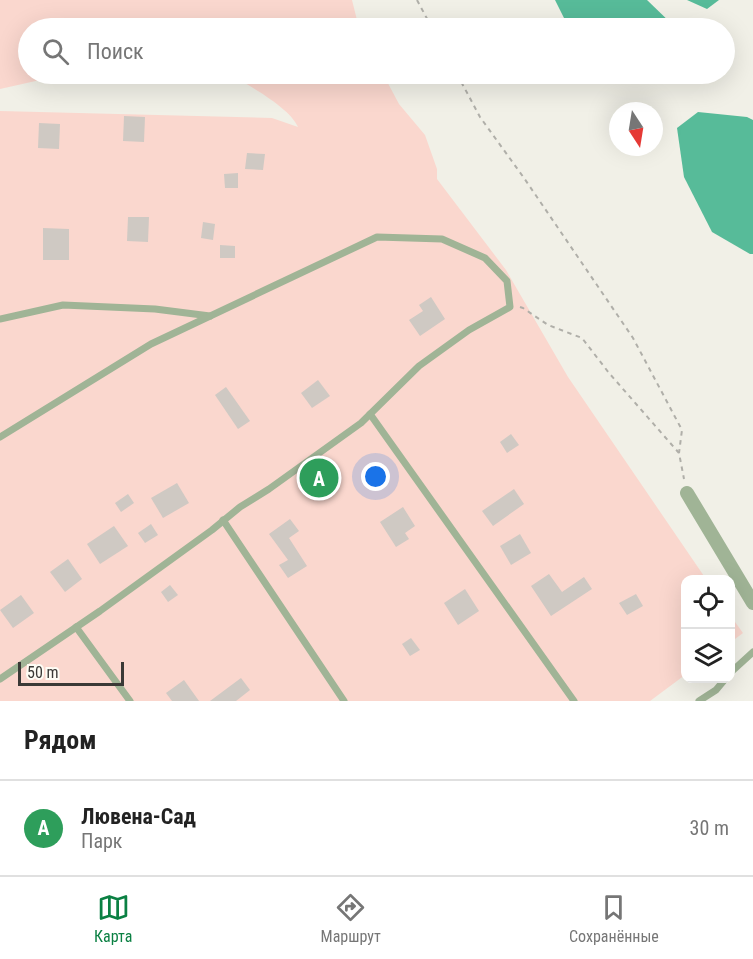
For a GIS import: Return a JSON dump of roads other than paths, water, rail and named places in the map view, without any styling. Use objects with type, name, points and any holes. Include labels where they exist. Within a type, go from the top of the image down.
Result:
[{"type":"street","points":[[687,493],[753,603]]},
{"type":"lane","points":[[0,437],[151,344],[377,237],[442,239],[485,258],[507,281],[510,307],[469,330],[419,366],[361,423],[0,679]]},
{"type":"lane","points":[[0,319],[63,304],[155,309],[210,316]]},
{"type":"lane","points":[[370,414],[573,701]]},
{"type":"lane","points":[[223,520],[344,701]]},
{"type":"lane","points":[[76,627],[130,701]]},
{"type":"lane","points":[[735,668],[753,652]]},
{"type":"lane","points":[[699,701],[716,690],[722,683]]},
{"type":"place","name":"Лювена-Сад","points":[[319,478]]}]
